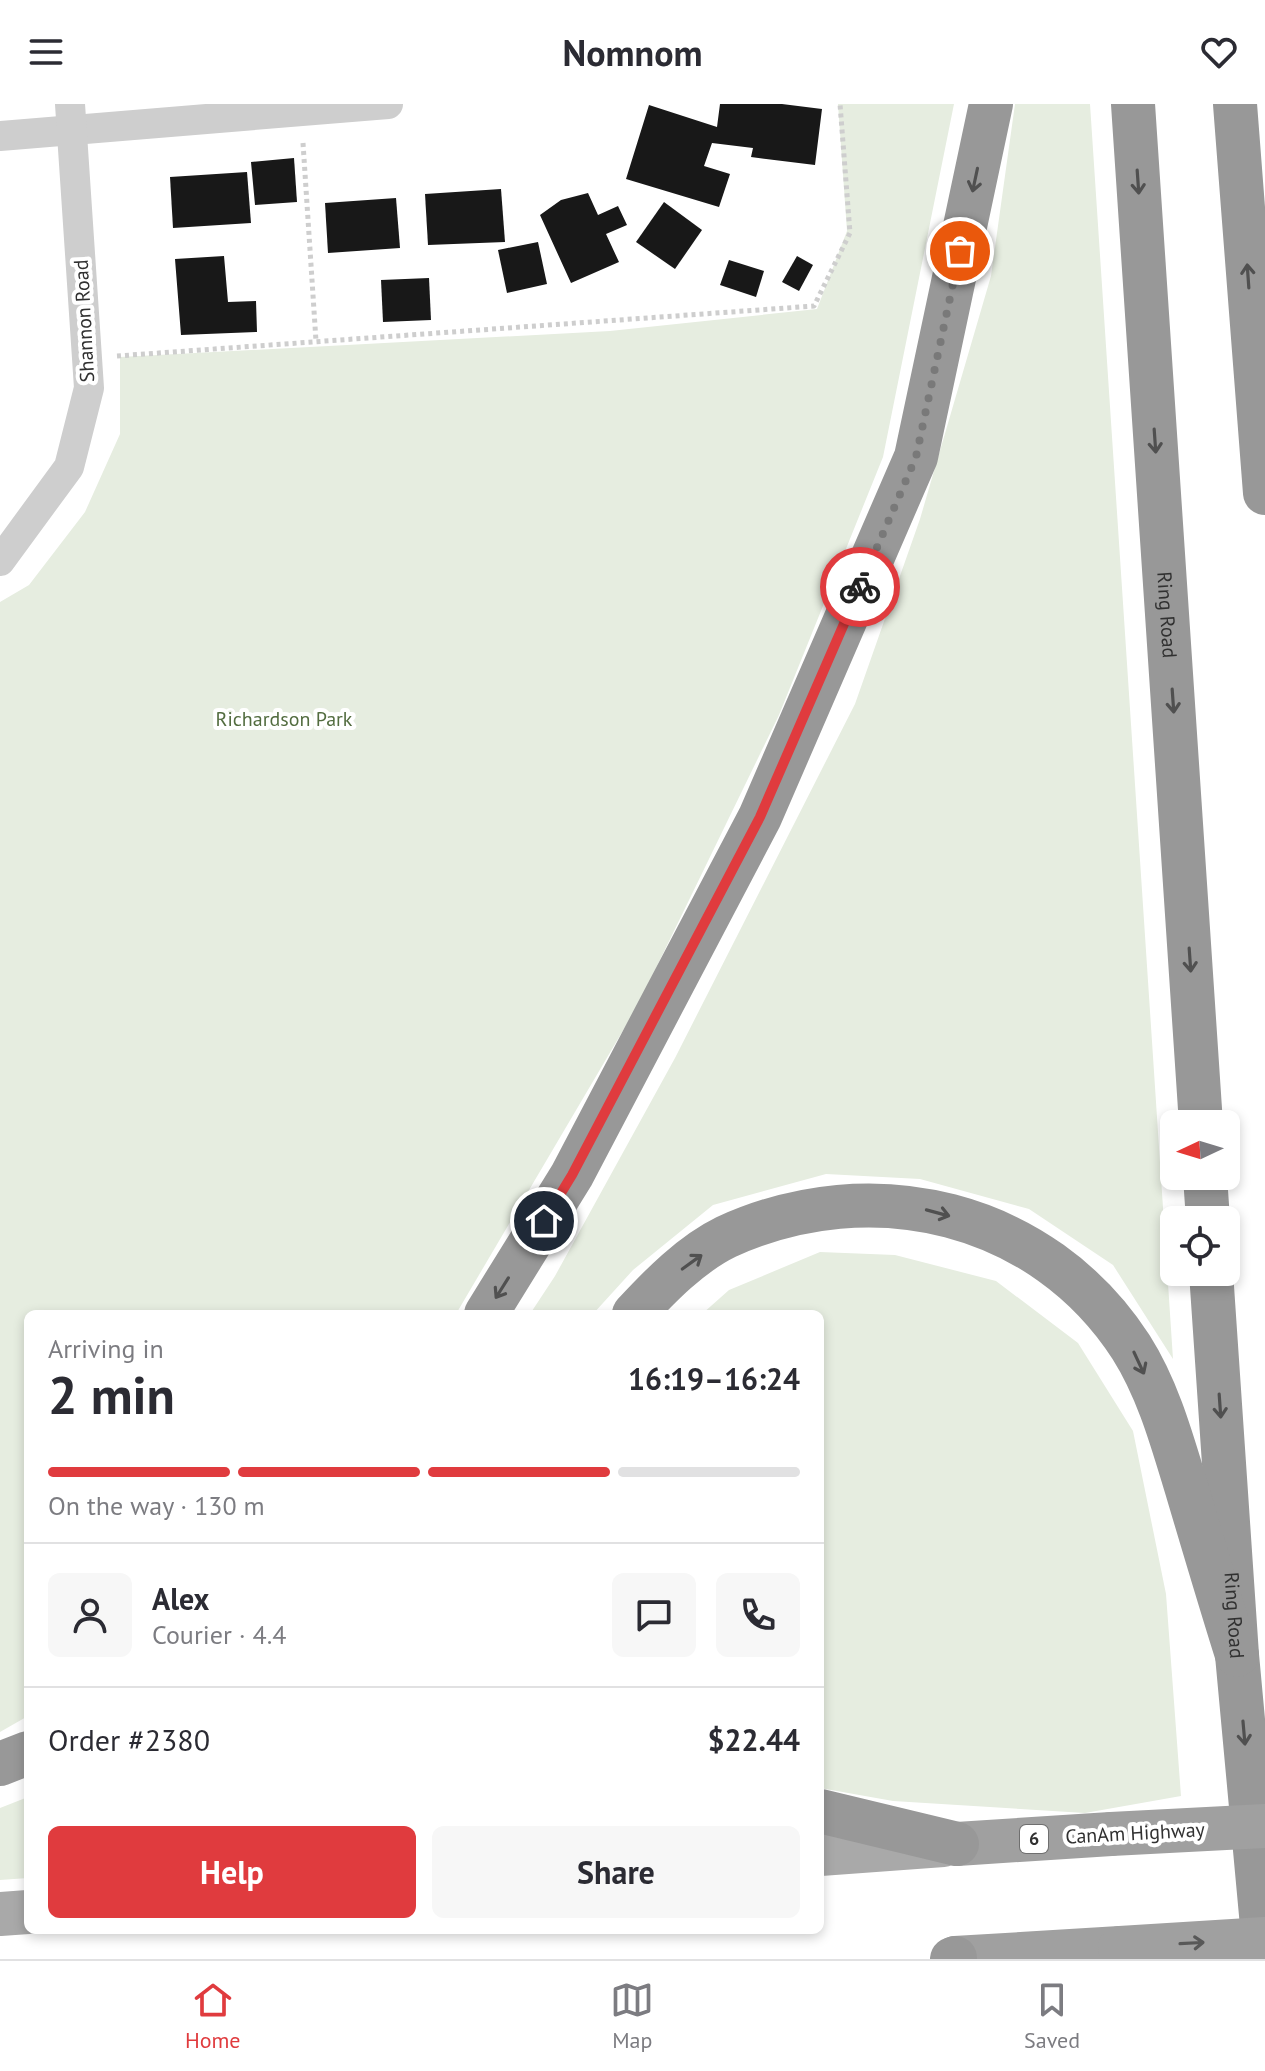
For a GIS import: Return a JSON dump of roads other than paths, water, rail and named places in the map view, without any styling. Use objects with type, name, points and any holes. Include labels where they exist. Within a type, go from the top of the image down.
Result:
[{"type":"highway","points":[[488,1310],[572,1175],[760,817],[916,457],[991,104]]},
{"type":"highway","name":"Ring Road","points":[[1133,104],[1200,1110]]},
{"type":"highway","points":[[1235,104],[1265,493]]},
{"type":"highway","points":[[638,1310],[662,1284],[724,1238],[771,1220],[840,1206],[912,1206],[970,1221],[1028,1245],[1087,1292],[1132,1348],[1167,1423],[1237,1655]]},
{"type":"highway","name":"Ring Road","points":[[1212,1286],[1237,1655],[1265,1958]]},
{"type":"highway","points":[[0,1764],[24,1755]]},
{"type":"highway","points":[[824,1812],[957,1844]]},
{"type":"highway","name":"CanAm Highway","points":[[957,1844],[1265,1826]]},
{"type":"highway","points":[[947,1959],[1265,1939]]},
{"type":"main road","name":"6","points":[[824,1854],[957,1844]]},
{"type":"main road","points":[[0,1914],[24,1912]]},
{"type":"street","points":[[0,136],[71,117],[300,111],[388,104]]},
{"type":"street","name":"Shannon Road","points":[[0,561],[69,467],[89,388],[71,117]]},
{"type":"park label","name":"Richardson Park","points":[[284,719]]}]
